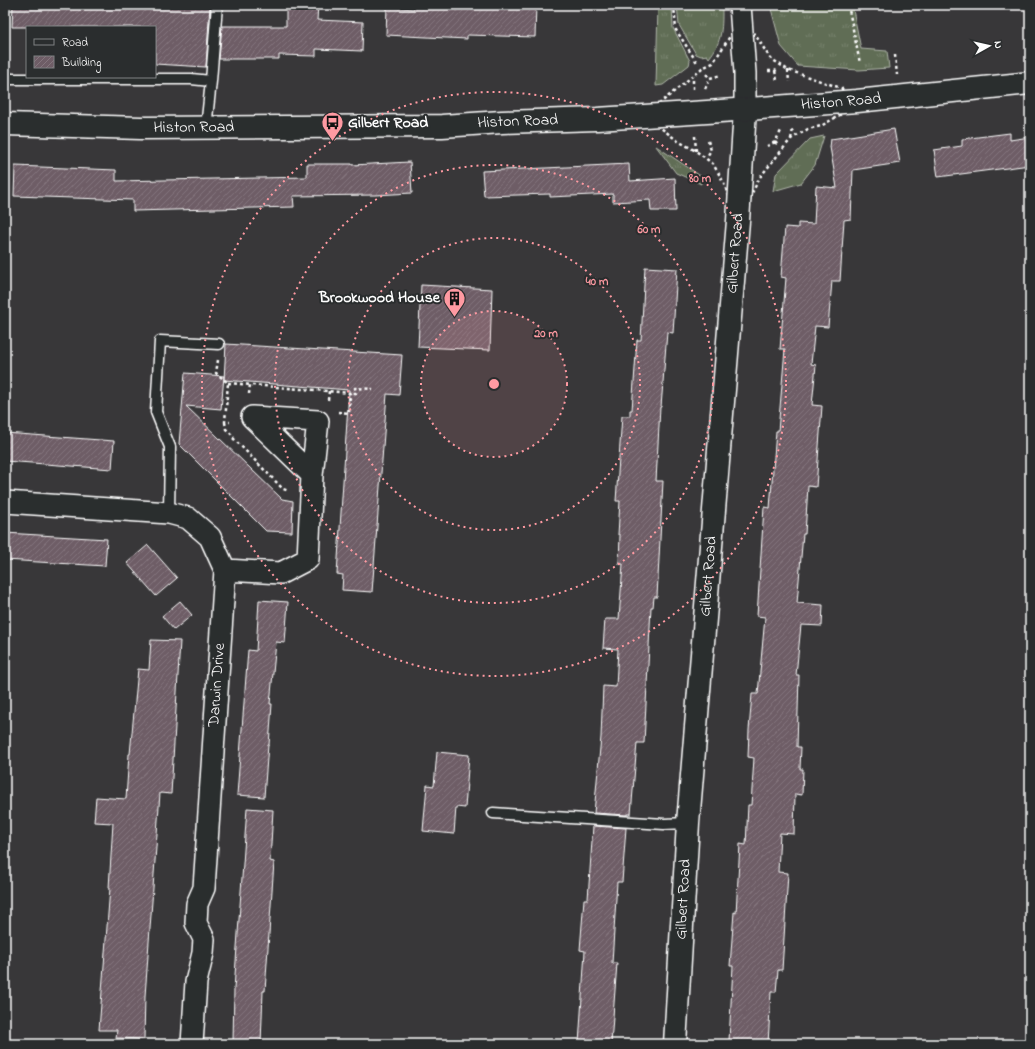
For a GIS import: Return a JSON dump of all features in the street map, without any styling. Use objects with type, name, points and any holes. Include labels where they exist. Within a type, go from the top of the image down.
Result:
[{"type":"main road","name":"Histon Road","points":[[5,124],[141,128],[442,126],[745,110],[857,101],[1030,83]]},
{"type":"main road","name":"Gilbert Road","points":[[675,1044],[688,823],[738,221],[745,110]]},
{"type":"street","points":[[741,12],[745,73],[745,110]]},
{"type":"street","points":[[252,417],[312,475]]},
{"type":"street","points":[[225,570],[282,573],[308,559],[312,475],[318,421],[252,417]]},
{"type":"street","name":"Darwin Drive","points":[[5,502],[169,513],[188,518],[210,537],[225,570],[204,888],[197,904],[196,922],[204,939],[204,953],[196,982],[192,1044]]},
{"type":"lane","points":[[206,128],[217,5]]},
{"type":"lane","points":[[5,76],[11,80],[191,79],[211,81]]},
{"type":"lane","points":[[169,513],[170,447],[156,412],[160,341],[219,344]]},
{"type":"lane","points":[[492,813],[664,824],[688,823]]},
{"type":"path","points":[[674,5],[676,30],[698,64]]},
{"type":"path","points":[[768,6],[780,5]]},
{"type":"path","points":[[848,5],[860,63]]},
{"type":"path","points":[[741,12],[770,58],[788,70],[841,88],[857,101],[821,126],[808,129],[791,139],[760,177],[738,221],[723,181],[713,164],[696,151],[678,141],[645,116],[685,81],[702,68],[713,63],[741,12]]},
{"type":"path","points":[[765,71],[777,70],[777,80]]},
{"type":"path","points":[[706,74],[710,78]]},
{"type":"path","points":[[710,78],[721,75]]},
{"type":"path","points":[[693,76],[693,88]]},
{"type":"path","points":[[705,89],[710,78]]},
{"type":"path","points":[[791,139],[793,128]]},
{"type":"path","points":[[778,145],[775,142],[781,131]]},
{"type":"path","points":[[695,133],[696,151]]},
{"type":"path","points":[[708,141],[711,150],[708,155]]},
{"type":"path","points":[[711,150],[719,151]]},
{"type":"path","points":[[219,344],[216,373],[228,383],[350,393],[356,393],[355,388],[373,390]]},
{"type":"path","points":[[228,383],[225,422],[247,424],[252,417]]},
{"type":"path","points":[[328,405],[329,391]]},
{"type":"path","points":[[334,412],[349,412],[350,393]]},
{"type":"green space","points":[[658,5],[672,5],[673,28],[690,61],[689,65],[663,85],[656,86]]},
{"type":"green space","points":[[677,5],[722,5],[721,33],[717,46],[709,58],[707,55],[701,56],[696,54],[679,25]]},
{"type":"green space","points":[[770,5],[852,5],[861,49],[887,51],[889,68],[859,70],[798,66],[781,46]]},
{"type":"green space","points":[[824,136],[815,165],[801,183],[773,191],[776,174],[810,139]]},
{"type":"green space","points":[[656,146],[702,177],[701,184],[676,173]]},
{"type":"building","points":[[13,5],[210,5],[206,67],[156,64],[156,26],[12,27]]},
{"type":"building","points":[[286,5],[318,5],[317,20],[363,22],[362,51],[316,49],[316,56],[279,55],[279,59],[219,59],[222,26],[286,26]]},
{"type":"building","points":[[414,5],[536,5],[535,37],[467,35],[467,39],[386,35],[387,7],[414,9]]},
{"type":"building","points":[[894,129],[900,163],[853,170],[851,219],[844,220],[840,281],[832,281],[828,327],[815,326],[811,364],[816,365],[812,405],[822,406],[816,487],[808,486],[805,534],[803,534],[797,603],[823,605],[822,626],[801,625],[796,675],[799,675],[797,747],[801,747],[800,769],[803,769],[802,795],[795,794],[794,834],[780,833],[778,872],[788,873],[782,970],[778,970],[776,992],[771,992],[768,1044],[729,1041],[733,966],[730,966],[734,912],[736,913],[740,844],[746,845],[748,805],[751,805],[754,758],[748,757],[752,694],[758,694],[765,617],[757,616],[764,507],[770,508],[776,431],[778,431],[785,349],[780,349],[786,278],[781,277],[785,227],[798,228],[798,223],[814,224],[816,186],[837,188],[830,147],[831,139]]},
{"type":"building","points":[[1010,133],[1010,140],[1030,137],[1030,165],[938,177],[934,150],[962,146],[962,139]]},
{"type":"building","points":[[410,162],[412,193],[293,196],[294,207],[133,211],[133,200],[14,196],[15,166],[116,170],[116,181],[307,177],[307,164],[352,165]]},
{"type":"building","points":[[629,164],[630,181],[675,178],[676,211],[651,211],[650,200],[613,202],[613,194],[550,197],[550,194],[484,196],[482,171]]},
{"type":"building","points":[[645,267],[677,269],[673,333],[667,332],[660,407],[656,481],[663,481],[657,597],[654,597],[653,607],[651,607],[644,743],[637,743],[631,814],[594,813],[601,737],[603,686],[616,687],[618,649],[603,648],[605,619],[619,619],[623,564],[619,564],[620,535],[618,535],[620,501],[616,501],[622,416],[630,416],[630,410],[632,410],[637,340],[641,340]]},
{"type":"building","name":"Brookwood House","points":[[421,285],[492,289],[490,350],[418,347]]},
{"type":"building","points":[[226,344],[402,355],[399,395],[387,394],[372,592],[342,590],[343,575],[337,574],[349,390],[224,380]]},
{"type":"building","points":[[185,373],[224,376],[221,409],[186,406],[282,499],[293,501],[292,532],[266,531],[179,444]]},
{"type":"building","points":[[5,433],[114,441],[112,469],[5,461]]},
{"type":"building","points":[[5,533],[107,539],[105,566],[5,560]]},
{"type":"building","points":[[148,545],[177,578],[156,596],[127,563]]},
{"type":"building","points":[[259,600],[288,602],[285,643],[276,642],[264,797],[237,795],[248,650],[256,651]]},
{"type":"building","points":[[180,601],[192,615],[174,630],[162,616]]},
{"type":"building","points":[[151,640],[180,641],[171,794],[160,793],[145,996],[144,1039],[116,1038],[117,1030],[99,1030],[110,888],[113,823],[94,822],[96,797],[126,799],[138,669],[149,670]]},
{"type":"building","points":[[437,752],[469,755],[465,808],[456,807],[454,834],[423,831],[427,785],[434,786]]},
{"type":"building","points":[[247,808],[273,810],[270,861],[274,862],[265,991],[263,991],[261,1044],[233,1043],[234,989]]},
{"type":"building","points":[[593,826],[626,828],[622,882],[617,882],[612,963],[617,963],[611,1044],[579,1044],[585,951],[580,950],[584,899],[588,899]]},
{"type":"place","name":"Gilbert Road","points":[[333,142]]},
{"type":"place","name":"Brookwood House","points":[[455,318]]}]
